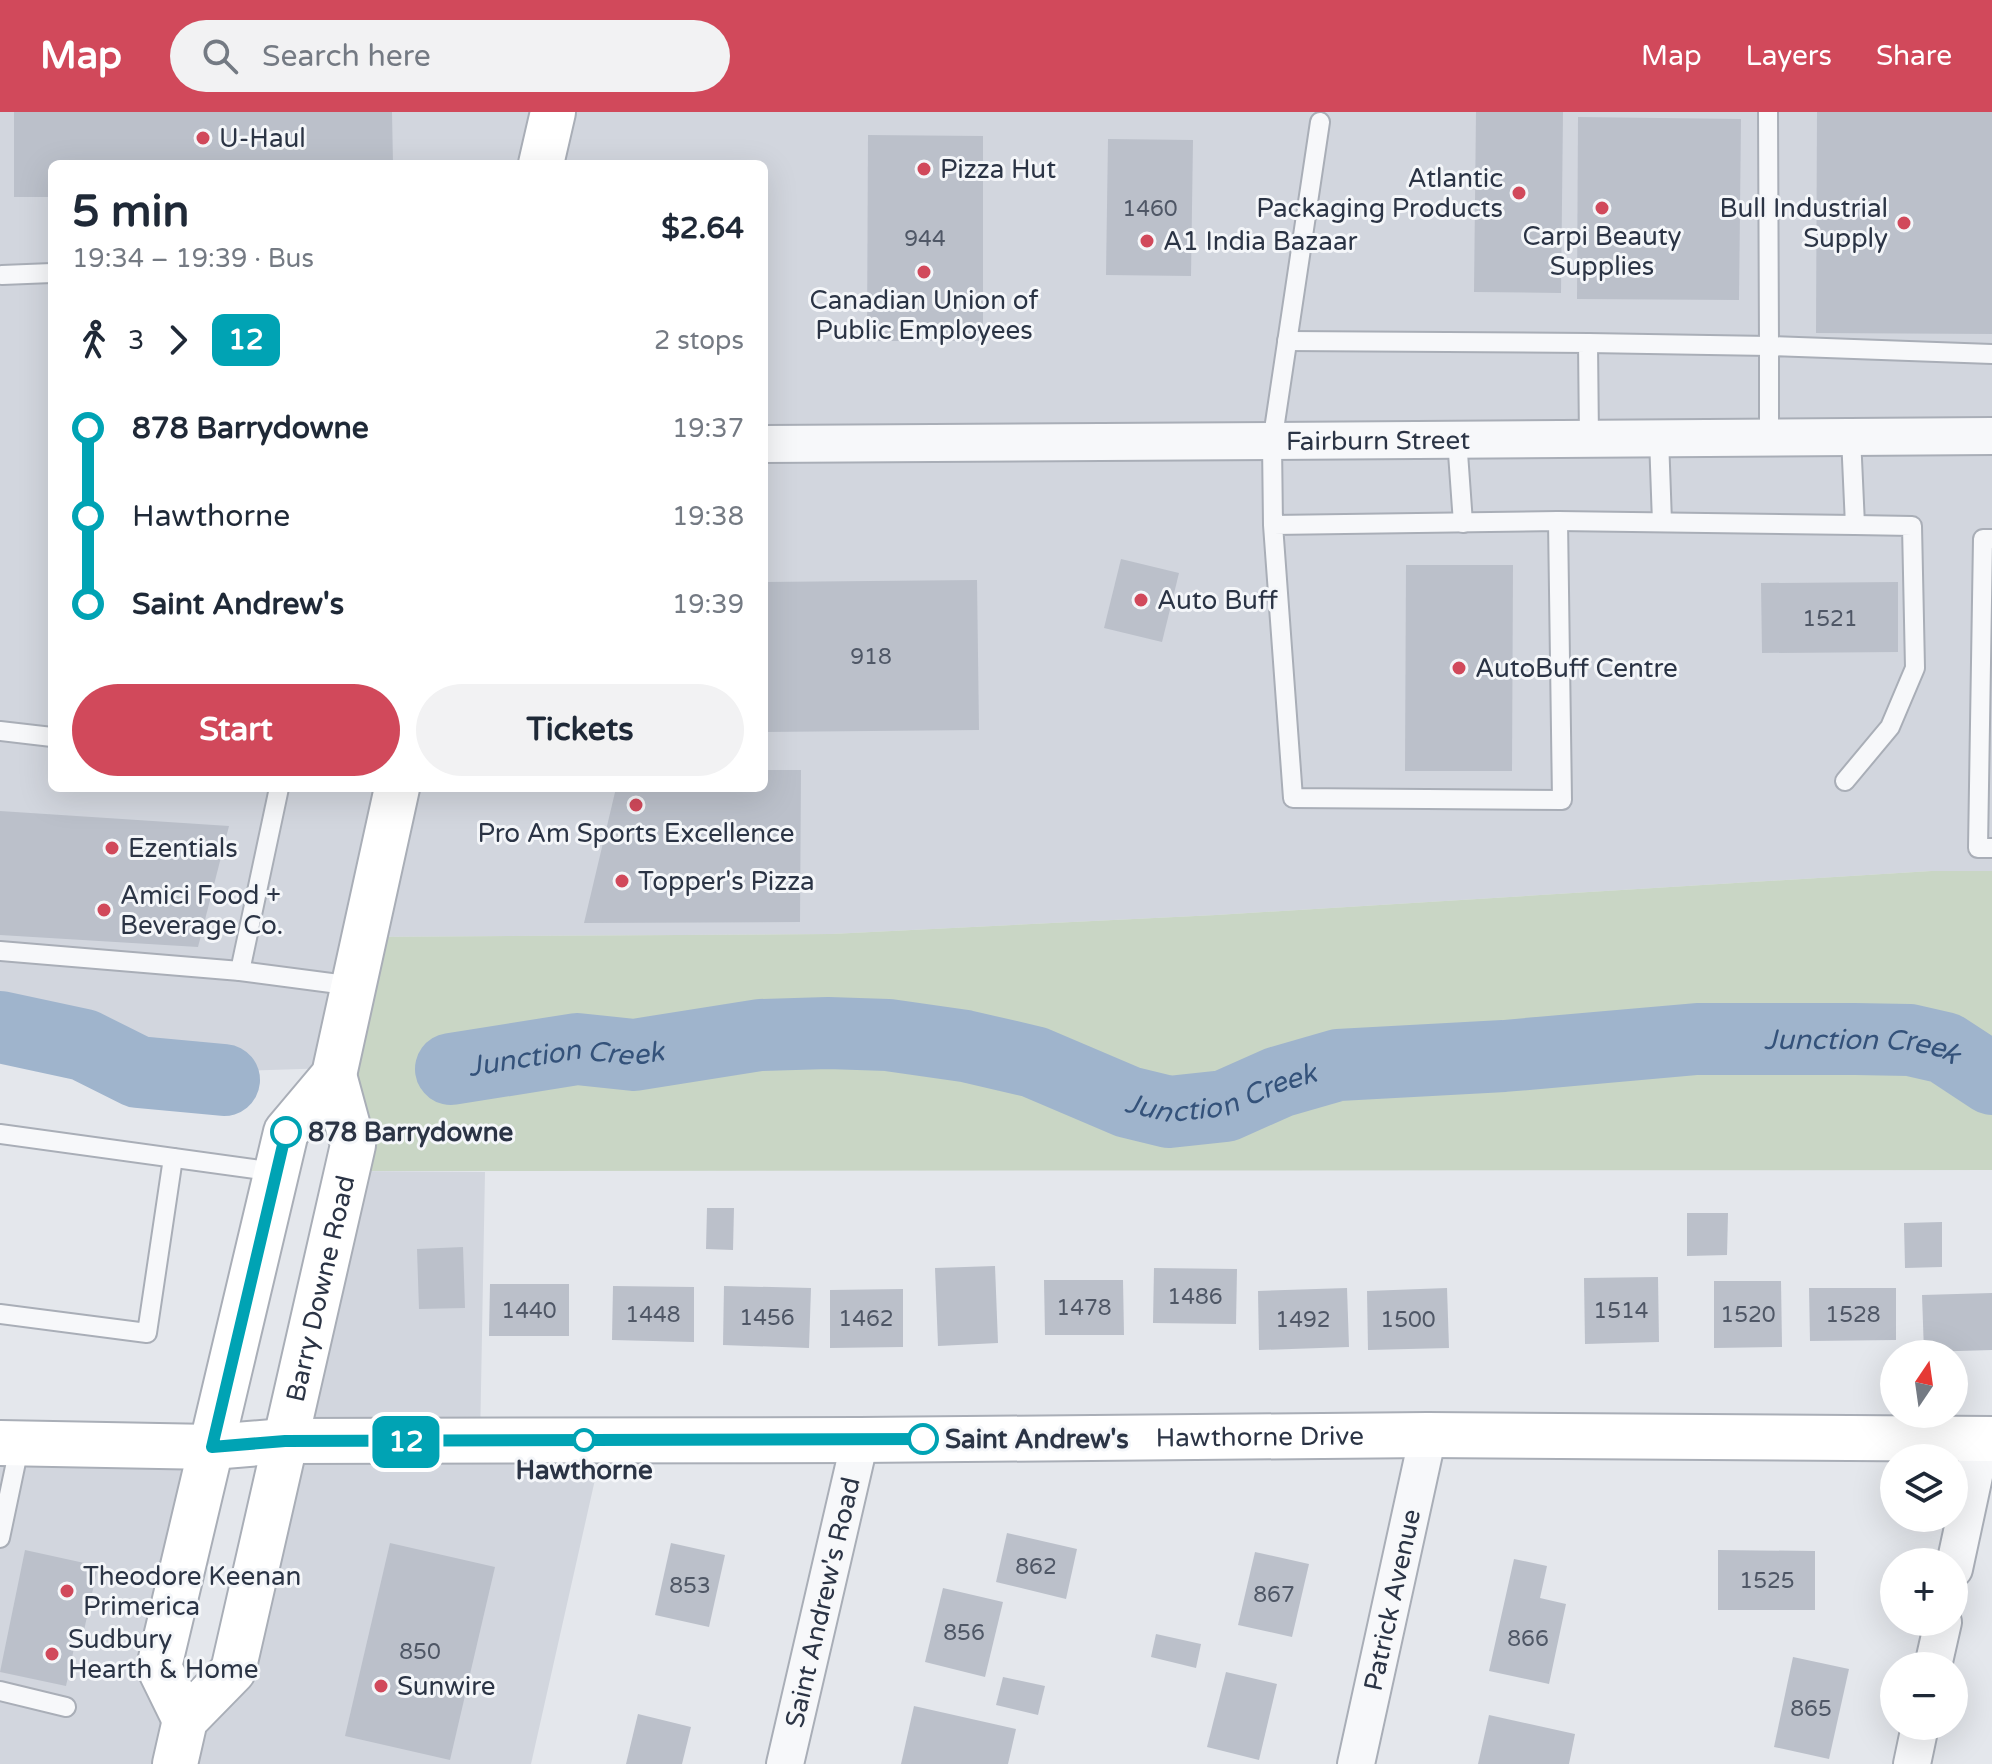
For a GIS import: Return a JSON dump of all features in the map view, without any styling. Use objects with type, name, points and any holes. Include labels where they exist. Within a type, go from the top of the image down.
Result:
[{"type":"street","points":[[542,160],[553,112]]},
{"type":"street","name":"Fairburn Street","points":[[768,444],[1992,436]]},
{"type":"street","name":"Barry Downe Road","points":[[334,1075],[353,1145],[233,1671],[185,1720],[159,1667],[286,1132],[334,1075],[396,792]]},
{"type":"street","name":"Hawthorne Drive","points":[[10,1443],[212,1447],[285,1441],[1428,1435],[1987,1439]]},
{"type":"street","name":"Patrick Avenue","points":[[1356,1764],[1428,1435]]},
{"type":"street","points":[[1959,1548],[1987,1439]]},
{"type":"street","name":"Saint Andrew's Road","points":[[785,1764],[860,1440]]},
{"type":"street","points":[[175,1764],[185,1720]]},
{"type":"street","points":[[1912,1764],[1917,1740]]},
{"type":"lane","points":[[1768,112],[1769,437]]},
{"type":"lane","points":[[1320,122],[1272,443],[1273,525],[1293,798],[1562,800],[1558,521]]},
{"type":"lane","points":[[2,275],[48,273]]},
{"type":"lane","points":[[1287,341],[1769,346],[1992,354]]},
{"type":"lane","points":[[1588,343],[1589,439]]},
{"type":"lane","points":[[1851,437],[1855,525]]},
{"type":"lane","points":[[1659,438],[1662,522]]},
{"type":"lane","points":[[1457,439],[1463,523]]},
{"type":"lane","points":[[1273,525],[1558,521],[1912,526],[1915,668],[1890,727],[1845,781]]},
{"type":"lane","points":[[1992,539],[1983,539],[1978,848],[1992,848]]},
{"type":"lane","points":[[0,731],[48,737]]},
{"type":"lane","points":[[240,971],[278,792]]},
{"type":"lane","points":[[0,951],[240,971],[354,986]]},
{"type":"lane","points":[[0,1134],[276,1172]]},
{"type":"lane","points":[[0,1314],[147,1333],[173,1158]]},
{"type":"lane","points":[[0,1538],[10,1443]]},
{"type":"lane","points":[[0,1691],[66,1707]]},
{"type":"shaded area","points":[[0,112],[1992,112],[1992,871],[1931,871],[1216,915],[831,934],[362,937],[332,1068],[137,1074],[84,1046],[0,1028]]},
{"type":"shaded area","points":[[350,1171],[485,1172],[480,1443],[603,1444],[531,1764],[0,1764],[0,1447],[209,1449],[156,1669],[182,1719],[235,1673]]},
{"type":"green space","points":[[1931,871],[1992,871],[1992,1170],[350,1171],[332,1068],[361,937],[831,934],[1216,915]]},
{"type":"building","name":"U-Haul","points":[[14,112],[392,112],[393,160],[48,160],[48,197],[14,197]]},
{"type":"building","name":"Atlantic Packaging Products","points":[[1476,112],[1563,112],[1561,293],[1474,292]]},
{"type":"building","name":"Bull Industrial Supply","points":[[1817,112],[1992,112],[1992,334],[1816,333]]},
{"type":"building","points":[[1578,117],[1741,119],[1739,300],[1577,299]]},
{"type":"building","points":[[868,135],[983,136],[983,341],[867,341]]},
{"type":"building","points":[[1108,139],[1193,140],[1191,276],[1106,275]]},
{"type":"building","name":"Auto Buff","points":[[1121,559],[1179,573],[1162,642],[1104,628]]},
{"type":"building","name":"AutoBuff Centre","points":[[1406,565],[1513,565],[1512,771],[1405,771]]},
{"type":"building","points":[[977,580],[979,730],[768,732],[768,582]]},
{"type":"building","points":[[1898,582],[1898,652],[1762,653],[1761,583]]},
{"type":"building","points":[[768,770],[801,770],[800,922],[584,923],[615,792],[768,792]]},
{"type":"building","points":[[0,811],[229,826],[198,947],[0,935]]},
{"type":"building","points":[[707,1208],[734,1208],[733,1250],[706,1249]]},
{"type":"building","points":[[1687,1213],[1728,1213],[1727,1255],[1687,1256]]},
{"type":"building","points":[[1942,1222],[1942,1267],[1905,1268],[1904,1223]]},
{"type":"building","points":[[463,1247],[465,1308],[419,1309],[417,1249]]},
{"type":"building","points":[[995,1266],[998,1343],[938,1346],[935,1268]]},
{"type":"building","points":[[1154,1268],[1237,1269],[1236,1324],[1153,1323]]},
{"type":"building","points":[[1658,1277],[1659,1342],[1585,1344],[1584,1278]]},
{"type":"building","points":[[1044,1280],[1123,1280],[1124,1335],[1045,1335]]},
{"type":"building","points":[[1714,1281],[1781,1281],[1782,1347],[1714,1348]]},
{"type":"building","points":[[490,1284],[569,1284],[569,1336],[489,1336]]},
{"type":"building","points":[[613,1286],[694,1287],[694,1342],[612,1340]]},
{"type":"building","points":[[724,1286],[811,1288],[809,1348],[723,1345]]},
{"type":"building","points":[[1347,1288],[1349,1347],[1259,1350],[1258,1291]]},
{"type":"building","points":[[1447,1288],[1449,1348],[1368,1350],[1367,1291]]},
{"type":"building","points":[[1809,1288],[1896,1288],[1896,1340],[1810,1341]]},
{"type":"building","points":[[903,1289],[903,1347],[830,1348],[830,1290]]},
{"type":"building","points":[[1992,1293],[1992,1350],[1968,1351],[1968,1340],[1924,1340],[1922,1295]]},
{"type":"building","points":[[1007,1533],[1077,1549],[1066,1599],[996,1582]]},
{"type":"building","points":[[390,1543],[495,1567],[450,1760],[345,1736]]},
{"type":"building","points":[[671,1543],[725,1555],[709,1627],[655,1615]]},
{"type":"building","points":[[25,1550],[98,1566],[83,1635],[77,1634],[66,1686],[0,1672]]},
{"type":"building","points":[[1718,1550],[1815,1551],[1815,1610],[1718,1610]]},
{"type":"building","points":[[1255,1552],[1309,1564],[1292,1637],[1238,1625]]},
{"type":"building","points":[[1514,1559],[1547,1566],[1540,1598],[1566,1604],[1549,1684],[1489,1671]]},
{"type":"building","points":[[943,1588],[1003,1602],[985,1677],[925,1662]]},
{"type":"building","points":[[1156,1634],[1201,1644],[1196,1668],[1151,1657]]},
{"type":"building","points":[[1793,1657],[1849,1669],[1829,1759],[1774,1747]]},
{"type":"building","points":[[1226,1672],[1277,1684],[1259,1760],[1207,1747]]},
{"type":"building","points":[[1003,1677],[1045,1686],[1038,1715],[996,1705]]},
{"type":"building","points":[[914,1706],[1016,1729],[1008,1764],[901,1764]]},
{"type":"building","points":[[638,1714],[691,1727],[682,1764],[626,1764]]},
{"type":"building","points":[[1489,1715],[1575,1734],[1569,1764],[1478,1764]]},
{"type":"waterway","name":"Junction Creek","points":[[0,1027],[84,1045],[138,1072],[224,1080]]},
{"type":"waterway","name":"Junction Creek","points":[[451,1069],[577,1049],[634,1055],[760,1035],[888,1035],[965,1046],[1034,1062],[1128,1102],[1169,1112],[1225,1106],[1279,1082],[1338,1065],[1504,1056],[1697,1039],[1855,1039],[1910,1040],[1945,1048],[1992,1079]]},
{"type":"bus line","name":"12","points":[[286,1132],[212,1447],[285,1441],[923,1439]]},
{"type":"place","name":"U-Haul","points":[[203,138]]},
{"type":"place","name":"Pizza Hut","points":[[924,169]]},
{"type":"place","name":"Atlantic Packaging Products","points":[[1519,193]]},
{"type":"place","name":"Carpi Beauty Supplies","points":[[1602,208]]},
{"type":"place","name":"Bull Industrial Supply","points":[[1904,223]]},
{"type":"place","name":"A1 India Bazaar","points":[[1147,241]]},
{"type":"place","name":"Canadian Union of Public Employees","points":[[924,272]]},
{"type":"place","name":"Auto Buff","points":[[1141,600]]},
{"type":"place","name":"AutoBuff Centre","points":[[1459,668]]},
{"type":"place","name":"Pro Am Sports Excellence","points":[[636,805]]},
{"type":"place","name":"Ezentials","points":[[112,848]]},
{"type":"place","name":"Topper's Pizza","points":[[622,881]]},
{"type":"place","name":"Amici Food + Beverage Co.","points":[[104,910]]},
{"type":"place","name":"878 Barrydowne","points":[[286,1132]]},
{"type":"place","name":"Saint Andrew's","points":[[923,1439]]},
{"type":"place","name":"Hawthorne","points":[[584,1440]]},
{"type":"place","name":"Theodore Keenan Primerica","points":[[67,1591]]},
{"type":"place","name":"Sudbury Hearth & Home","points":[[52,1654]]},
{"type":"place","name":"Sunwire","points":[[381,1686]]}]
